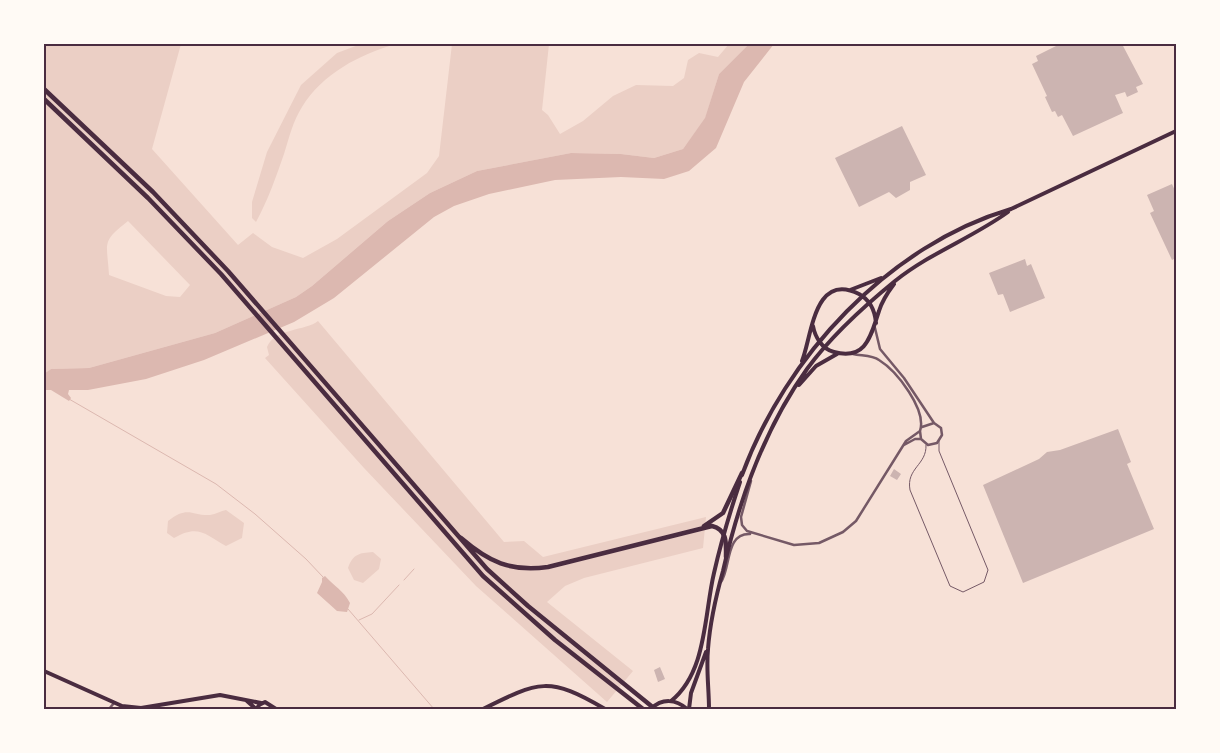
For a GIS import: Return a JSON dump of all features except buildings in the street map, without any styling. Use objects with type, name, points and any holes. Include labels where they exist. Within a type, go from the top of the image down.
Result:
[{"type":"highway","points":[[44,89],[146,186],[228,271],[447,526],[507,588],[652,709]]},
{"type":"highway","points":[[44,99],[148,198],[221,274],[283,344],[448,539],[483,576],[534,623],[643,709]]},
{"type":"highway","points":[[699,529],[714,521],[723,513],[742,473]]},
{"type":"highway","points":[[447,526],[486,558],[502,565],[528,569],[548,567],[699,529],[715,527],[724,534],[726,557]]},
{"type":"main road","points":[[652,709],[660,703],[672,701],[680,694],[689,678],[703,634],[713,575],[742,473],[766,424],[799,368],[819,341],[862,296],[942,236],[988,216],[1011,209],[1176,131]]},
{"type":"main road","points":[[709,709],[708,648],[719,584],[726,557],[751,474],[771,430],[806,370],[824,347],[869,303],[897,280],[940,250],[992,223],[1011,209]]},
{"type":"main road","points":[[799,368],[808,346],[815,310],[822,300],[831,293],[848,291],[874,282],[892,272]]},
{"type":"main road","points":[[812,323],[814,333],[824,347],[840,353],[849,353],[865,346],[875,328],[880,309],[897,280]]},
{"type":"main road","points":[[848,291],[862,296],[869,303],[876,323]]},
{"type":"main road","points":[[791,395],[816,366],[840,353]]},
{"type":"main road","points":[[672,701],[688,709],[691,693],[708,648]]},
{"type":"main road","points":[[44,671],[122,706],[141,708],[220,695],[268,703],[274,709]]},
{"type":"main road","points":[[483,709],[514,693],[532,687],[553,685],[572,690],[605,709]]},
{"type":"main road","points":[[247,700],[256,709],[261,703]]},
{"type":"street","points":[[849,353],[876,358],[884,364],[911,395],[918,409],[921,439],[926,444],[932,445],[940,441],[942,430],[934,423],[912,389],[880,349],[875,328]]},
{"type":"street","points":[[921,427],[934,423]]},
{"type":"street","points":[[719,584],[723,578],[734,541],[741,535],[752,534],[800,546],[819,543],[839,535],[859,517],[906,441],[920,432]]},
{"type":"street","points":[[901,448],[915,439],[921,439]]},
{"type":"street","points":[[751,474],[751,481],[741,518],[744,528],[752,534]]},
{"type":"street","points":[[109,709],[114,703]]},
{"type":"lane","points":[[926,444],[926,455],[910,477],[910,490],[950,586],[963,592],[984,582],[988,570],[939,451],[940,441]]},
{"type":"shaded area","points":[[44,44],[181,44],[152,149],[238,245],[253,233],[272,247],[303,258],[337,239],[427,173],[439,156],[452,44],[549,44],[542,110],[548,115],[560,134],[583,121],[613,96],[636,85],[673,86],[684,78],[688,60],[699,53],[718,57],[729,44],[749,44],[719,74],[705,119],[683,149],[654,158],[621,154],[571,153],[477,171],[430,193],[388,221],[312,286],[296,297],[215,333],[89,368],[51,369],[44,374]],"holes":[[[128,221],[190,285],[180,297],[166,296],[109,275],[107,249],[113,234]]]},
{"type":"shaded area","points":[[361,44],[396,44],[369,53],[343,67],[331,75],[310,95],[296,118],[272,188],[256,222],[252,218],[252,202],[267,152],[301,85],[337,53]]},
{"type":"shaded area","points":[[749,44],[774,44],[744,82],[716,148],[689,171],[664,179],[621,177],[555,180],[489,194],[454,206],[434,217],[334,298],[294,322],[204,360],[146,379],[88,390],[69,390],[68,394],[71,398],[69,401],[51,390],[44,390],[44,374],[51,369],[89,368],[215,333],[296,297],[312,286],[388,221],[430,193],[477,171],[571,153],[621,154],[654,158],[683,149],[705,118],[719,74]]},
{"type":"shaded area","points":[[318,321],[504,542],[524,541],[543,557],[706,517],[703,548],[584,578],[565,586],[547,602],[633,671],[607,702],[476,586],[364,468],[265,358],[269,355],[267,347],[277,336],[306,327]]},
{"type":"shaded area","points":[[226,510],[244,523],[242,538],[226,546],[201,532],[189,532],[174,538],[167,533],[168,521],[180,513],[190,512],[210,515]]},
{"type":"shaded area","points":[[373,552],[381,559],[379,569],[363,583],[354,580],[348,568],[354,557]]},
{"type":"shaded area","points":[[325,576],[342,592],[350,603],[347,612],[337,611],[317,593],[322,578]]},
{"type":"waterway","points":[[69,399],[216,484],[255,514],[306,559],[323,577]]},
{"type":"waterway","points":[[404,580],[414,569]]},
{"type":"waterway","points":[[359,620],[372,614],[399,585]]},
{"type":"waterway","points":[[348,609],[434,709]]}]
